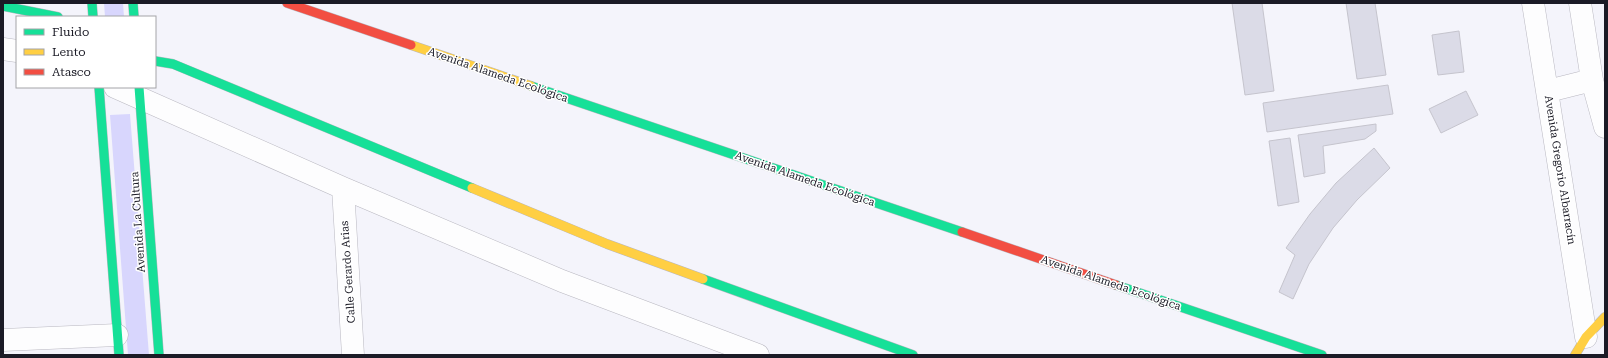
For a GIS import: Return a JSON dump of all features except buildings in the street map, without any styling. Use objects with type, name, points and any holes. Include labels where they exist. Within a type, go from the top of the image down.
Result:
[{"type":"main road","points":[[92,3],[93,16]]},
{"type":"main road","points":[[133,3],[134,16]]},
{"type":"main road","name":"Avenida Alameda Ecológica","points":[[287,3],[1322,355]]},
{"type":"main road","points":[[3,6],[53,16]]},
{"type":"main road","points":[[156,61],[173,64],[607,244],[913,355]]},
{"type":"main road","points":[[100,88],[118,345]]},
{"type":"main road","name":"Avenida La Cultura","points":[[140,93],[159,355]]},
{"type":"main road","points":[[1580,346],[1605,317]]},
{"type":"street","name":"Avenida Gregorio Albarracín","points":[[1533,3],[1548,91],[1580,346]]},
{"type":"street","points":[[1580,3],[1592,80],[1605,127]]},
{"type":"street","points":[[3,49],[16,51]]},
{"type":"street","points":[[1548,91],[1592,80]]},
{"type":"street","points":[[120,88],[140,93],[343,188],[562,281],[750,354]]},
{"type":"street","name":"Calle Gerardo Arias","points":[[343,188],[353,355]]},
{"type":"street","points":[[3,340],[118,345]]},
{"type":"shaded area","points":[[104,3],[123,3],[124,16],[105,16]]},
{"type":"shaded area","points":[[130,114],[149,355],[128,355],[110,115]]},
{"type":"traffic: fast","points":[[92,3],[93,16]]},
{"type":"traffic: fast","points":[[133,3],[134,16]]},
{"type":"traffic: fast","points":[[3,6],[53,16]]},
{"type":"traffic: fast","points":[[156,61],[173,64],[472,188]]},
{"type":"traffic: fast","points":[[531,86],[962,232]]},
{"type":"traffic: fast","points":[[99,88],[119,355]]},
{"type":"traffic: fast","points":[[139,88],[159,355]]},
{"type":"traffic: fast","points":[[703,279],[913,355]]},
{"type":"traffic: fast","points":[[1116,285],[1322,355]]},
{"type":"traffic: slow","points":[[411,45],[531,86]]},
{"type":"traffic: slow","points":[[472,188],[607,244],[703,279]]},
{"type":"traffic: slow","points":[[1575,355],[1586,337],[1605,317]]},
{"type":"traffic: jam","points":[[287,3],[411,45]]},
{"type":"traffic: jam","points":[[962,232],[1116,285]]}]
